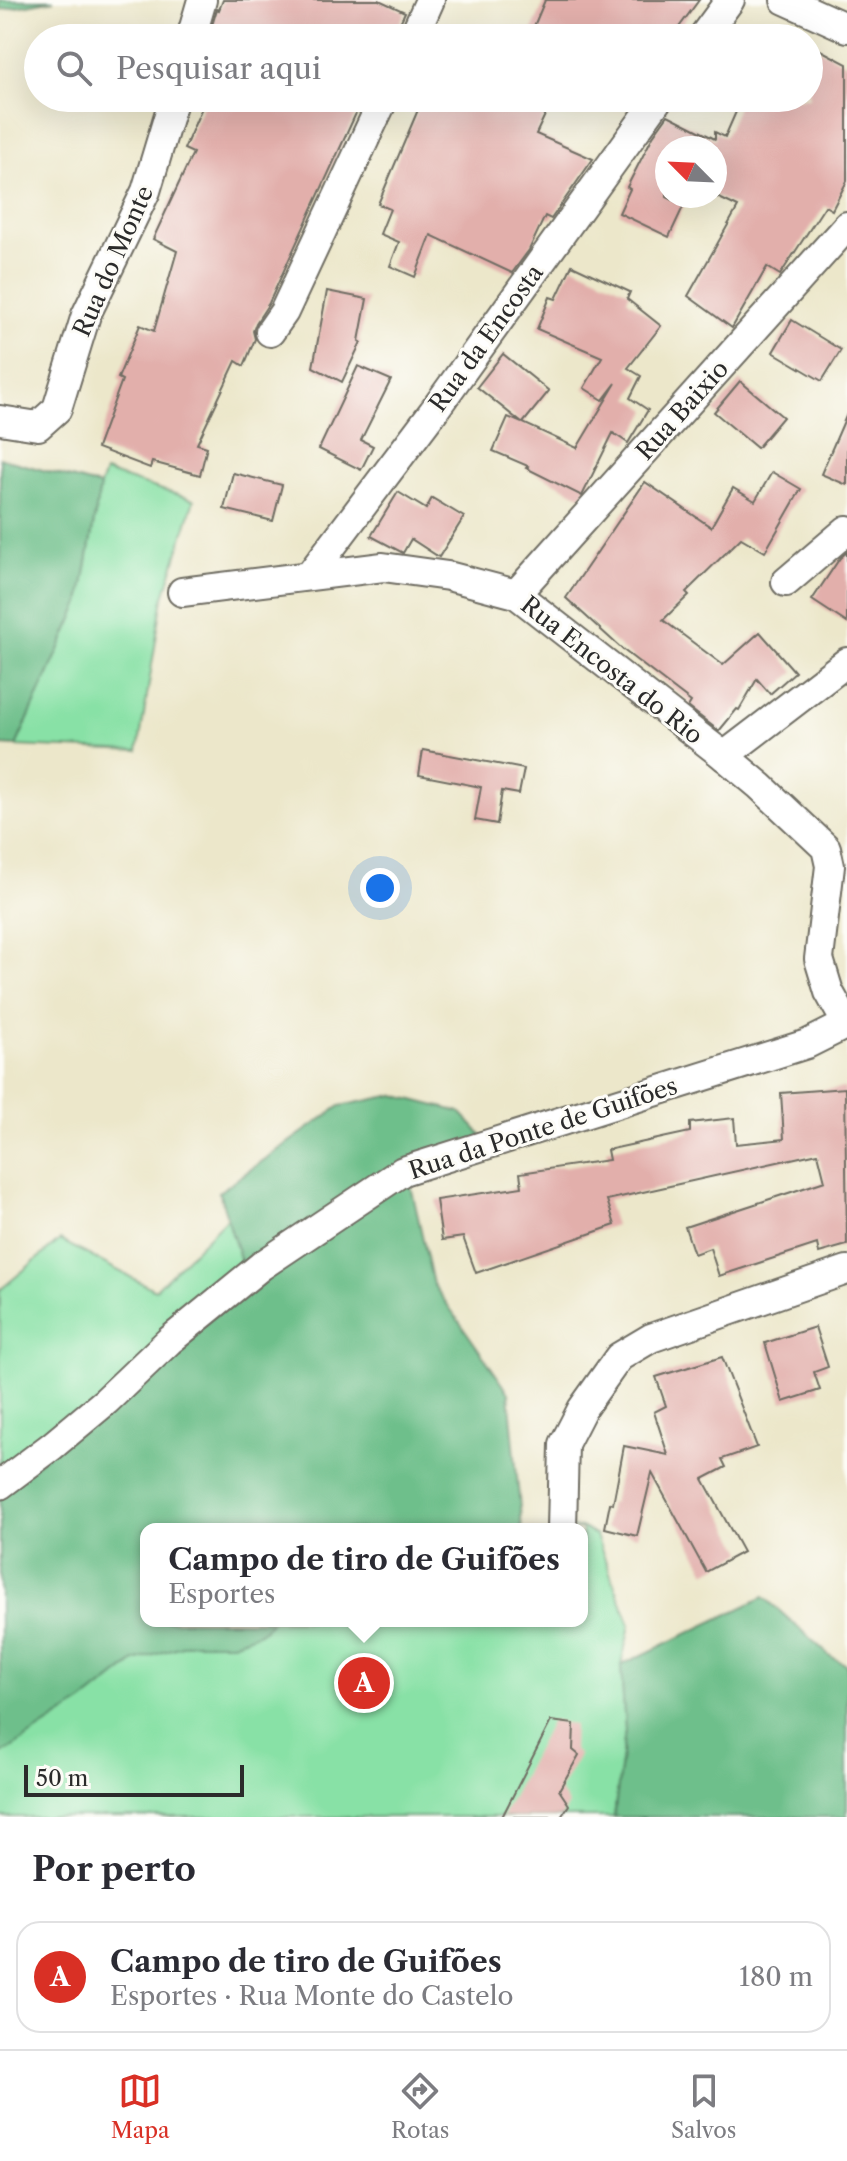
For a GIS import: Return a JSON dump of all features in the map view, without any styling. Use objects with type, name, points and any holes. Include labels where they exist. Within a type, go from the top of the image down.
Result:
[{"type":"street","points":[[195,24],[202,0]]},
{"type":"street","points":[[419,24],[430,0]]},
{"type":"street","points":[[712,24],[730,0]]},
{"type":"street","points":[[785,0],[847,28]]},
{"type":"street","name":"Rua do Monte","points":[[0,420],[38,426],[57,409],[86,315],[146,191],[170,112]]},
{"type":"street","points":[[270,332],[284,312],[377,112]]},
{"type":"street","name":"Rua da Encosta","points":[[310,575],[433,412],[649,112]]},
{"type":"street","name":"Rua Baixio","points":[[516,594],[847,226]]},
{"type":"street","points":[[786,582],[847,530]]},
{"type":"street","name":"Rua Encosta do Rio","points":[[182,592],[383,567],[448,576],[516,594],[724,756],[826,848],[830,866],[819,959],[829,992],[847,1024]]},
{"type":"street","points":[[724,756],[847,662]]},
{"type":"street","name":"Rua da Ponte de Guifões","points":[[0,1485],[74,1428],[169,1341],[261,1266],[403,1171],[807,1044],[847,1024]]},
{"type":"street","points":[[562,1523],[564,1444],[582,1409],[619,1357],[651,1338],[847,1270]]},
{"type":"green space","points":[[0,0],[54,0],[0,10]]},
{"type":"green space","points":[[0,458],[100,486],[80,603],[16,746],[0,745]]},
{"type":"green space","points":[[105,472],[194,500],[162,603],[138,751],[16,746],[80,603]]},
{"type":"green space","points":[[394,1095],[460,1112],[490,1144],[404,1171],[412,1190],[433,1284],[509,1393],[521,1523],[140,1523],[140,1627],[266,1627],[260,1633],[232,1643],[191,1643],[135,1661],[83,1702],[0,1755],[0,1495],[249,1287],[219,1192],[340,1106]]},
{"type":"green space","points":[[227,1218],[249,1287],[0,1501],[0,1290],[60,1240],[155,1290]]},
{"type":"green space","points":[[588,1531],[596,1536],[630,1625],[621,1665],[625,1731],[614,1817],[0,1817],[0,1755],[83,1702],[135,1661],[191,1643],[232,1643],[260,1633],[266,1627],[588,1627]]},
{"type":"green space","points":[[764,1597],[830,1656],[847,1665],[847,1817],[614,1817],[625,1731],[621,1665]]},
{"type":"building","points":[[223,0],[379,0],[405,12],[399,24],[212,24]]},
{"type":"building","points":[[545,0],[699,0],[681,24],[535,24]]},
{"type":"building","points":[[823,51],[847,64],[847,181],[832,210],[825,206],[780,275],[767,267],[732,328],[688,296],[738,207],[727,202],[725,136],[736,112],[823,112]]},
{"type":"building","points":[[200,112],[357,112],[269,303],[256,323],[253,331],[255,339],[244,366],[236,361],[197,444],[207,447],[200,475],[152,462],[150,468],[97,448],[122,380],[118,378],[140,325],[154,331],[177,251],[153,239],[193,153],[184,149]]},
{"type":"building","points":[[417,112],[546,112],[536,134],[593,159],[551,219],[545,216],[529,250],[512,273],[431,235],[415,277],[390,266],[399,242],[380,234],[390,209],[378,204]]},
{"type":"building","points":[[668,115],[709,136],[655,136],[655,208],[683,208],[669,237],[619,213],[630,189],[627,187],[653,136]]},
{"type":"building","points":[[572,265],[630,292],[627,299],[661,326],[628,368],[641,376],[630,398],[648,410],[628,443],[613,433],[582,496],[526,468],[528,466],[493,451],[508,417],[522,423],[477,387],[503,354],[549,391],[523,423],[577,448],[616,383],[603,400],[584,388],[602,357],[537,329],[550,297],[556,299]]},
{"type":"building","points":[[327,291],[367,299],[361,342],[342,382],[313,367]]},
{"type":"building","points":[[792,320],[841,350],[822,381],[773,352]]},
{"type":"building","points":[[358,366],[391,380],[361,440],[373,446],[361,470],[319,449]]},
{"type":"building","points":[[740,381],[783,417],[757,448],[714,412]]},
{"type":"building","points":[[847,414],[847,485],[821,474]]},
{"type":"building","points":[[772,472],[801,489],[765,552],[741,538],[686,592],[689,595],[663,620],[723,665],[760,632],[795,672],[770,694],[757,679],[739,710],[719,731],[688,707],[691,702],[622,649],[566,598],[645,482],[711,527],[733,488],[755,501]]},
{"type":"building","points":[[233,473],[282,485],[273,521],[224,509]]},
{"type":"building","points":[[398,492],[426,509],[432,498],[464,517],[439,557],[411,539],[403,553],[371,536]]},
{"type":"building","points":[[847,552],[847,623],[812,600]]},
{"type":"building","points":[[423,750],[524,769],[519,794],[502,791],[497,824],[475,820],[481,787],[419,775]]},
{"type":"building","points":[[845,1088],[847,1245],[819,1253],[817,1244],[719,1276],[710,1248],[694,1254],[685,1227],[825,1181],[818,1153],[607,1200],[615,1225],[476,1273],[463,1237],[442,1240],[436,1200],[522,1187],[520,1173],[609,1160],[607,1150],[690,1132],[690,1123],[734,1118],[736,1144],[784,1139],[781,1093]]},
{"type":"building","points":[[815,1327],[828,1367],[814,1372],[820,1390],[783,1402],[765,1343]]},
{"type":"building","points":[[722,1357],[757,1447],[722,1459],[726,1467],[703,1479],[743,1552],[706,1572],[652,1473],[637,1536],[605,1528],[624,1446],[668,1455],[654,1412],[666,1406],[656,1377]]},
{"type":"building","points":[[551,1721],[574,1724],[573,1750],[579,1755],[559,1790],[569,1805],[561,1817],[502,1817]]},
{"type":"place","name":"Campo de tiro de Guifões","points":[[364,1683]]}]
